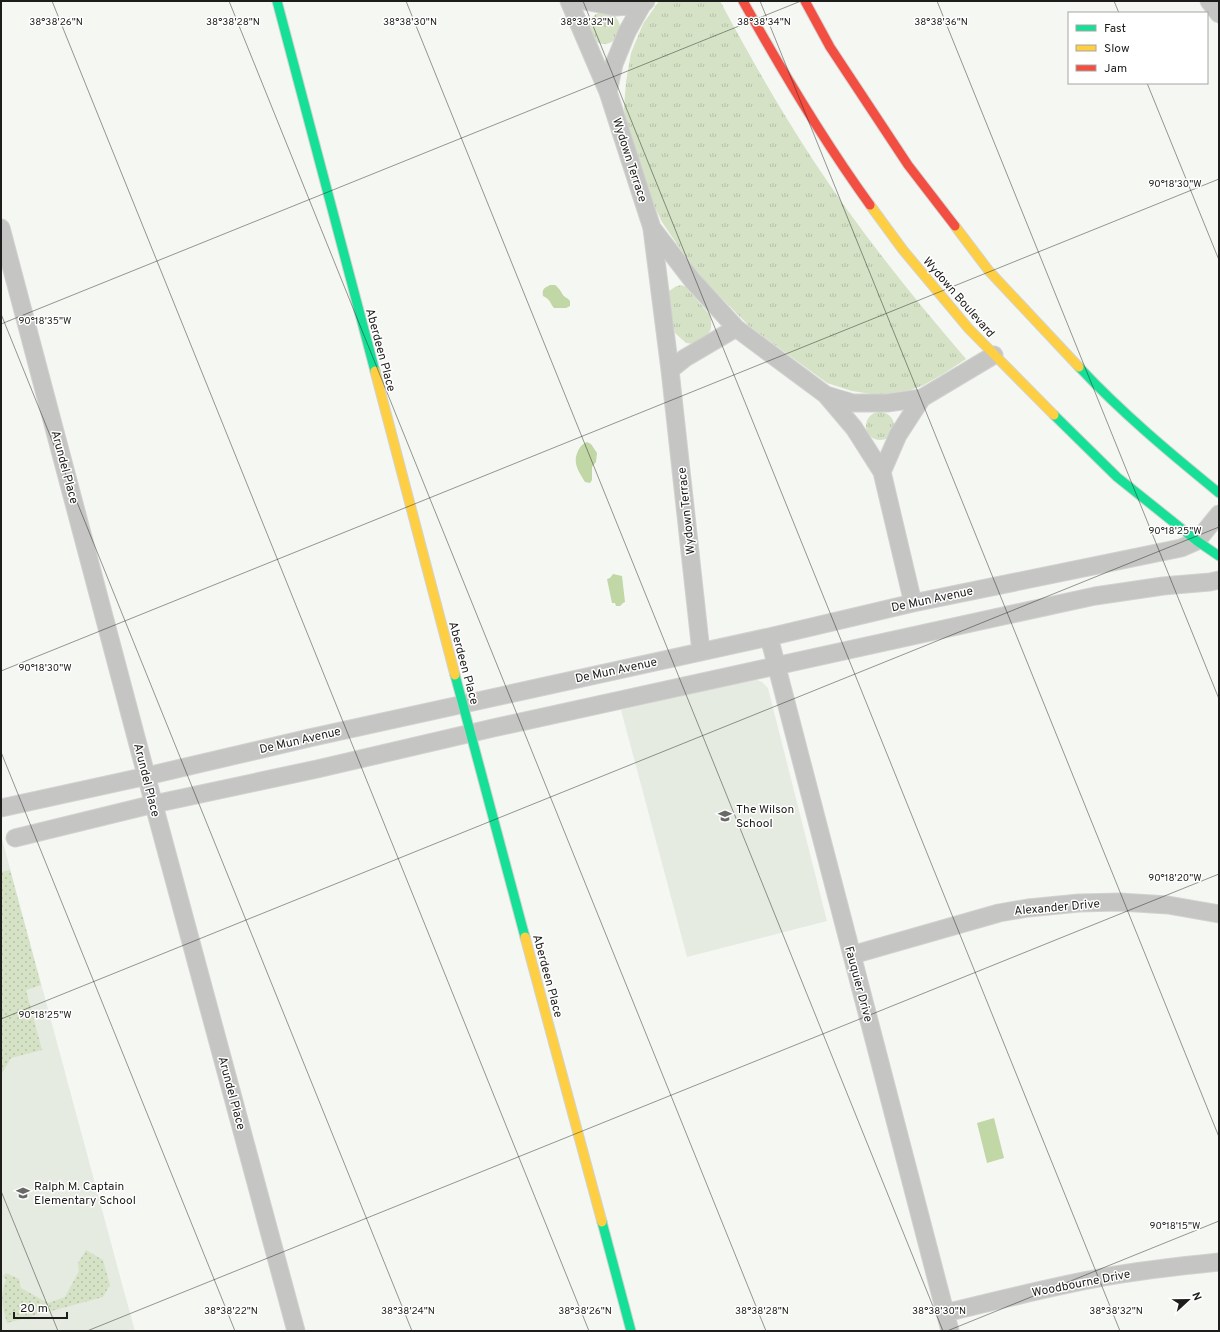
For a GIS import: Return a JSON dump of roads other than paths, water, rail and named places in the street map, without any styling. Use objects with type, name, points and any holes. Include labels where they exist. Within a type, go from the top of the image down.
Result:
[{"type":"street","name":"Aberdeen Place","points":[[277,1],[470,733],[631,1331]]},
{"type":"street","name":"Wydown Terrace","points":[[569,1],[608,92],[652,228],[670,370],[701,652]]},
{"type":"street","points":[[585,1],[615,8],[644,3]]},
{"type":"street","name":"Wydown Boulevard","points":[[743,1],[779,66],[838,160],[903,250],[969,328],[1118,477],[1219,556]]},
{"type":"street","points":[[805,1],[830,47],[908,165],[989,271],[1099,388],[1158,443],[1219,493]]},
{"type":"street","points":[[1209,1],[1219,14]]},
{"type":"street","points":[[608,92],[614,64],[624,38],[644,3]]},
{"type":"street","name":"Arundel Place","points":[[1,228],[296,1331]]},
{"type":"street","name":"Wydown Terrace","points":[[652,228],[692,280],[736,328],[826,395],[854,428],[882,472],[913,603]]},
{"type":"street","points":[[670,370],[685,358],[736,328]]},
{"type":"street","name":"Wydown Terrace","points":[[826,395],[853,403],[887,403],[922,398],[994,354]]},
{"type":"street","name":"Wydown Terrace","points":[[882,472],[898,435],[922,398]]},
{"type":"street","points":[[1198,541],[1219,514]]},
{"type":"street","name":"De Mun Avenue","points":[[1,808],[309,738],[769,638],[913,603],[1181,548],[1198,541]]},
{"type":"street","points":[[15,838],[154,804],[317,770],[470,733],[1095,596],[1163,586],[1219,580]]},
{"type":"street","name":"Fauquier Drive","points":[[769,638],[950,1331]]},
{"type":"street","name":"Alexander Drive","points":[[852,955],[999,913],[1028,908],[1079,903],[1120,902],[1168,905],[1219,914]]},
{"type":"street","name":"Woodbourne Drive","points":[[945,1313],[1104,1277],[1219,1262]]},
{"type":"place","name":"The Wilson School","points":[[725,816]]},
{"type":"place","name":"Ralph M. Captain Elementary School","points":[[23,1193]]}]
